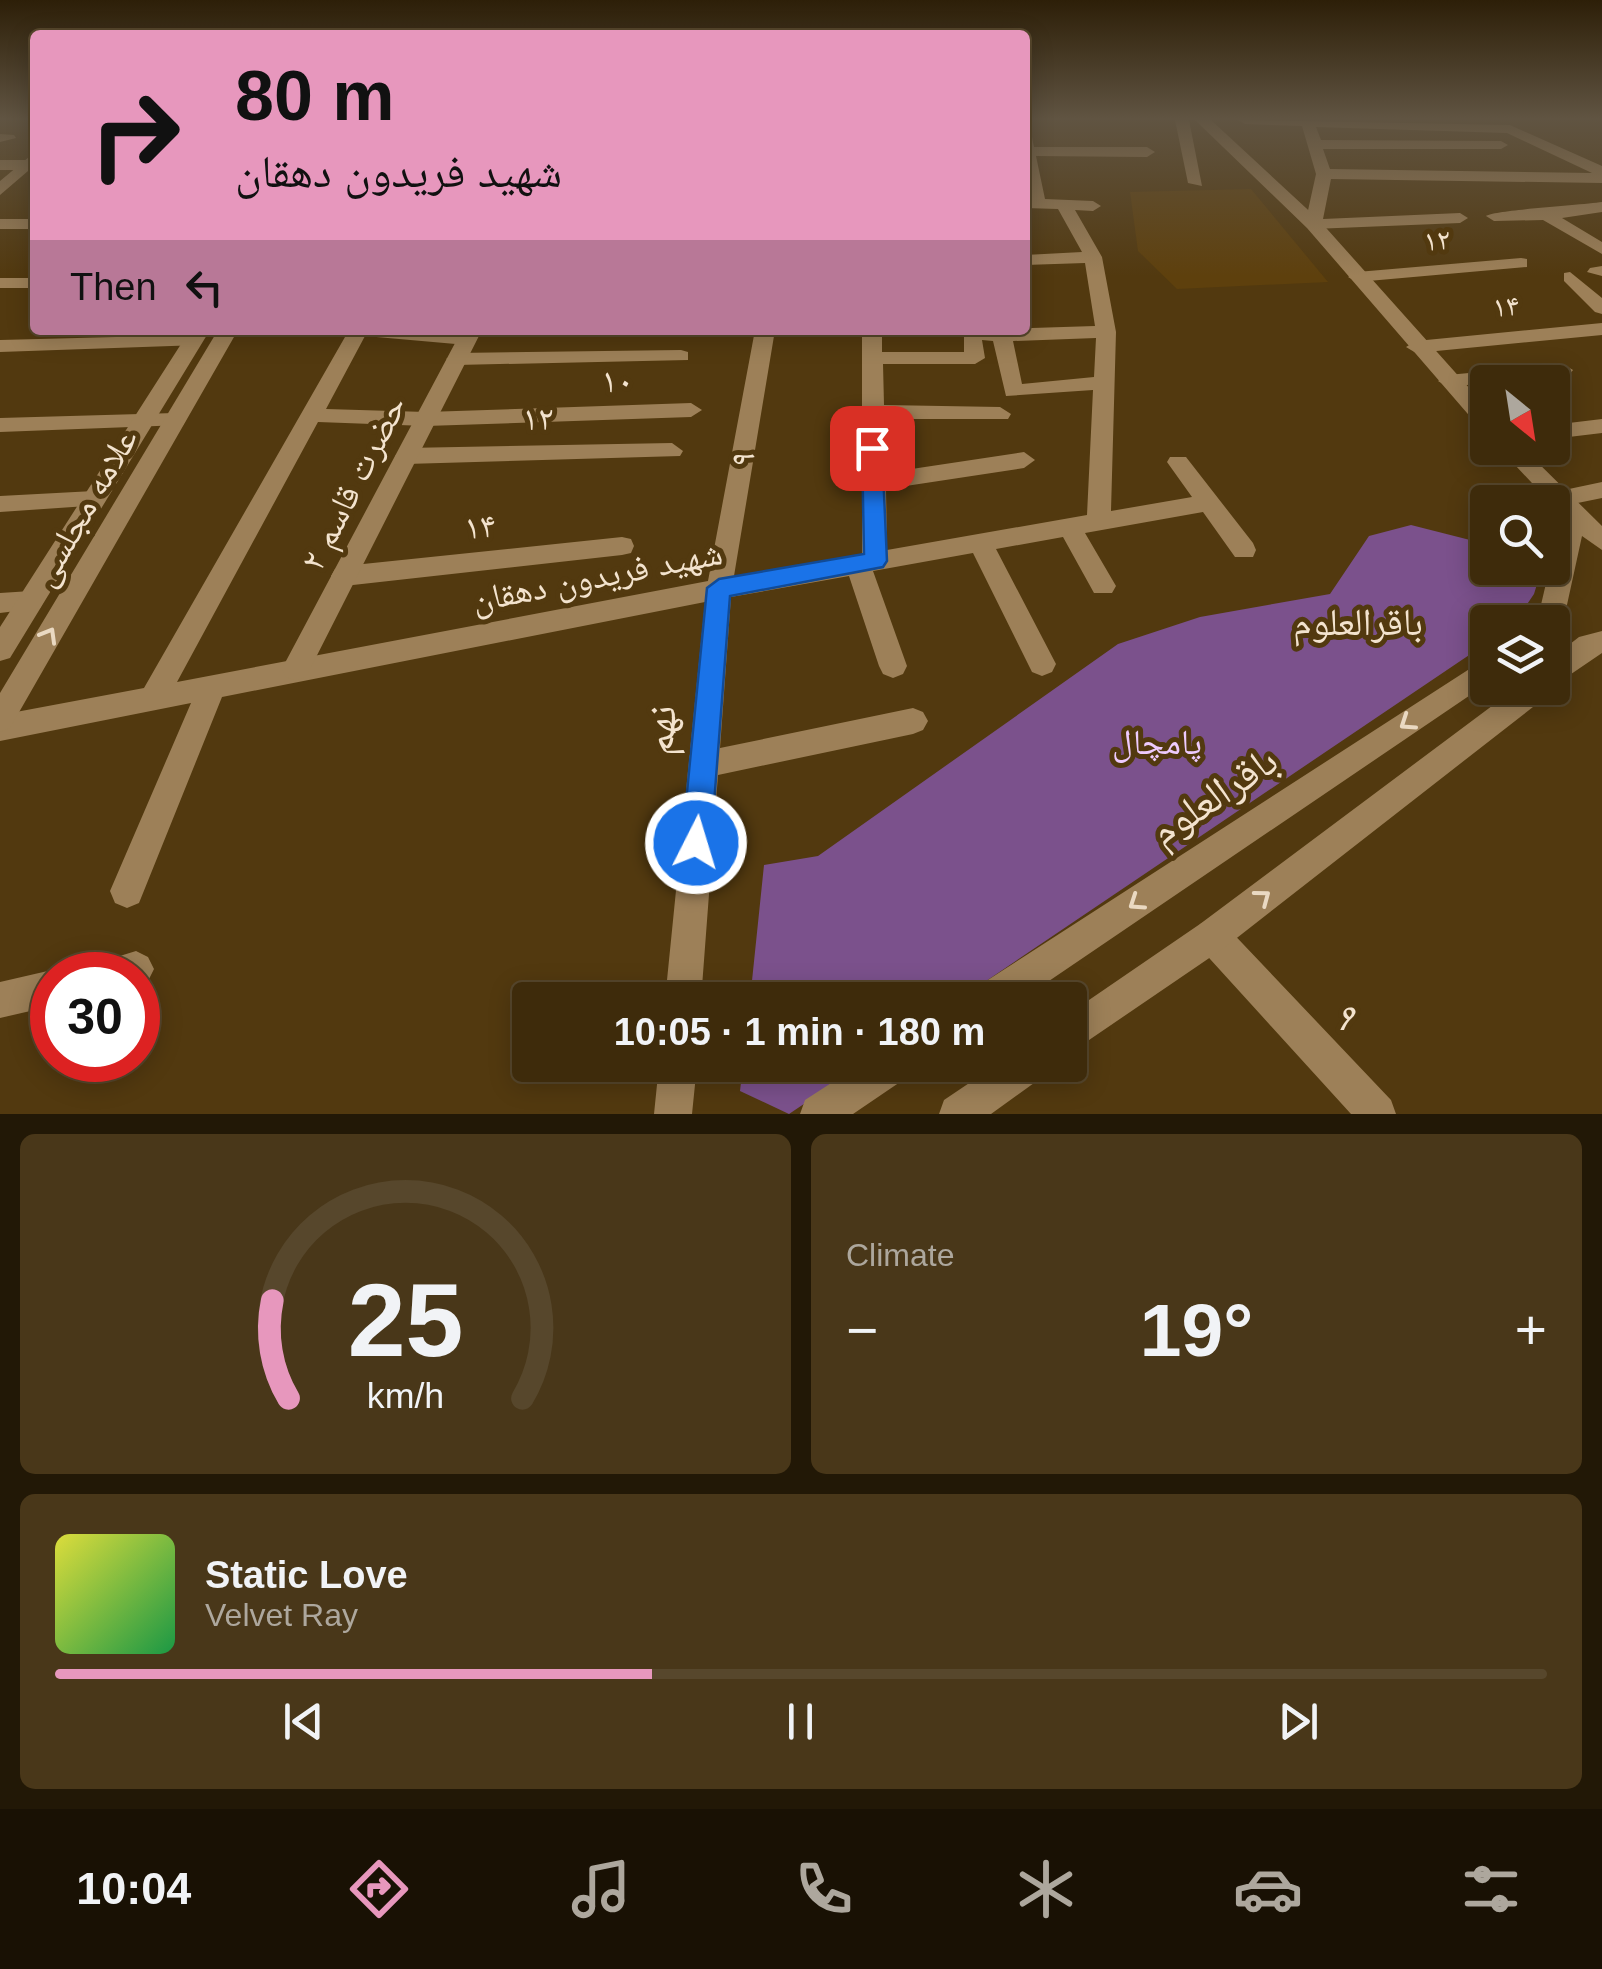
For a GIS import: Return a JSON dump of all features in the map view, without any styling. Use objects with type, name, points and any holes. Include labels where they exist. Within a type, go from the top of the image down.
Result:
[{"type":"street","points":[[0,190],[23,172]]},
{"type":"street","points":[[1194,172],[1196,183]]},
{"type":"street","points":[[1257,172],[1313,224],[1470,404]]},
{"type":"street","points":[[1313,224],[1324,174],[1602,175]]},
{"type":"street","points":[[1032,203],[1093,206]]},
{"type":"street","points":[[1064,205],[1093,257],[1106,332],[1101,383],[1099,524]]},
{"type":"street","points":[[1494,216],[1546,216],[1602,208]]},
{"type":"street","points":[[1546,216],[1602,248]]},
{"type":"street","points":[[1313,224],[1460,218]]},
{"type":"street","points":[[0,224],[30,224]]},
{"type":"street","points":[[1030,260],[1093,257]]},
{"type":"street","name":"۱۲","points":[[1358,276],[1521,262]]},
{"type":"street","points":[[1570,278],[1602,308]]},
{"type":"street","points":[[0,284],[30,283]]},
{"type":"street","name":"۱۴","points":[[1416,346],[1602,329]]},
{"type":"street","points":[[1030,333],[1106,332]]},
{"type":"street","points":[[1578,332],[1602,350]]},
{"type":"street","name":"علامه مجلسی","points":[[0,719],[225,335]]},
{"type":"street","points":[[154,697],[356,335]]},
{"type":"street","points":[[400,335],[465,343],[681,356]]},
{"type":"street","name":"۹","points":[[719,588],[764,335]]},
{"type":"street","points":[[872,335],[872,483],[866,562],[893,666]]},
{"type":"street","points":[[872,358],[975,358],[971,335]]},
{"type":"street","points":[[1002,335],[1013,391],[1101,383]]},
{"type":"street","points":[[0,346],[196,336]]},
{"type":"street","name":"علامه مجلسی","points":[[0,650],[196,336]]},
{"type":"street","name":"۲ حضرت قاسم","points":[[296,669],[465,343]]},
{"type":"street","points":[[1448,381],[1470,379]]},
{"type":"street","name":"۱۰","points":[[311,416],[426,418],[691,410]]},
{"type":"street","points":[[873,412],[1000,414]]},
{"type":"street","points":[[0,426],[175,420]]},
{"type":"street","points":[[1570,430],[1602,426]]},
{"type":"street","name":"۱۲","points":[[406,456],[672,450]]},
{"type":"street","points":[[872,483],[1024,460]]},
{"type":"street","points":[[1178,462],[1244,550]]},
{"type":"street","points":[[1526,465],[1545,485]]},
{"type":"street","points":[[1570,506],[1602,490]]},
{"type":"street","points":[[0,504],[94,499]]},
{"type":"street","name":"شهید فریدون دهقان","points":[[0,728],[719,588],[1208,503]]},
{"type":"street","points":[[1570,512],[1602,541]]},
{"type":"street","points":[[1070,528],[1103,586]]},
{"type":"street","points":[[981,544],[1042,664]]},
{"type":"street","name":"۱۴","points":[[344,576],[622,546]]},
{"type":"street","name":"نهم","points":[[685,982],[719,588]]},
{"type":"street","points":[[0,602],[31,601]]},
{"type":"street","points":[[1570,661],[1589,646],[1602,642]]},
{"type":"street","name":"باقرالعلوم","points":[[1017,982],[1470,680]]},
{"type":"street","points":[[126,891],[213,685]]},
{"type":"street","points":[[1087,1023],[1212,936],[1515,705]]},
{"type":"street","points":[[703,765],[913,721]]},
{"type":"street","name":"۹","points":[[1212,936],[1377,1114]]},
{"type":"street","points":[[0,1000],[30,993]]},
{"type":"street","points":[[673,1114],[676,1082]]},
{"type":"street","points":[[819,1114],[867,1082]]},
{"type":"street","points":[[958,1114],[1004,1082]]},
{"type":"shaded area","points":[[1251,189],[1328,282],[1177,289],[1138,251],[1130,192]]},
{"type":"green space","name":"پامچال","points":[[1411,525],[1470,540],[1470,585],[1537,585],[1534,594],[1527,605],[1470,605],[1470,654],[985,982],[752,982],[764,865],[818,856],[1118,644],[1200,617],[1330,594],[1369,536]]},
{"type":"green space","points":[[741,1082],[837,1082],[789,1114],[740,1091]]},
{"type":"district","name":"باقرالعلوم","points":[[1358,622]]},
{"type":"route","points":[[696,843],[719,588],[875,561],[872,448]]}]
